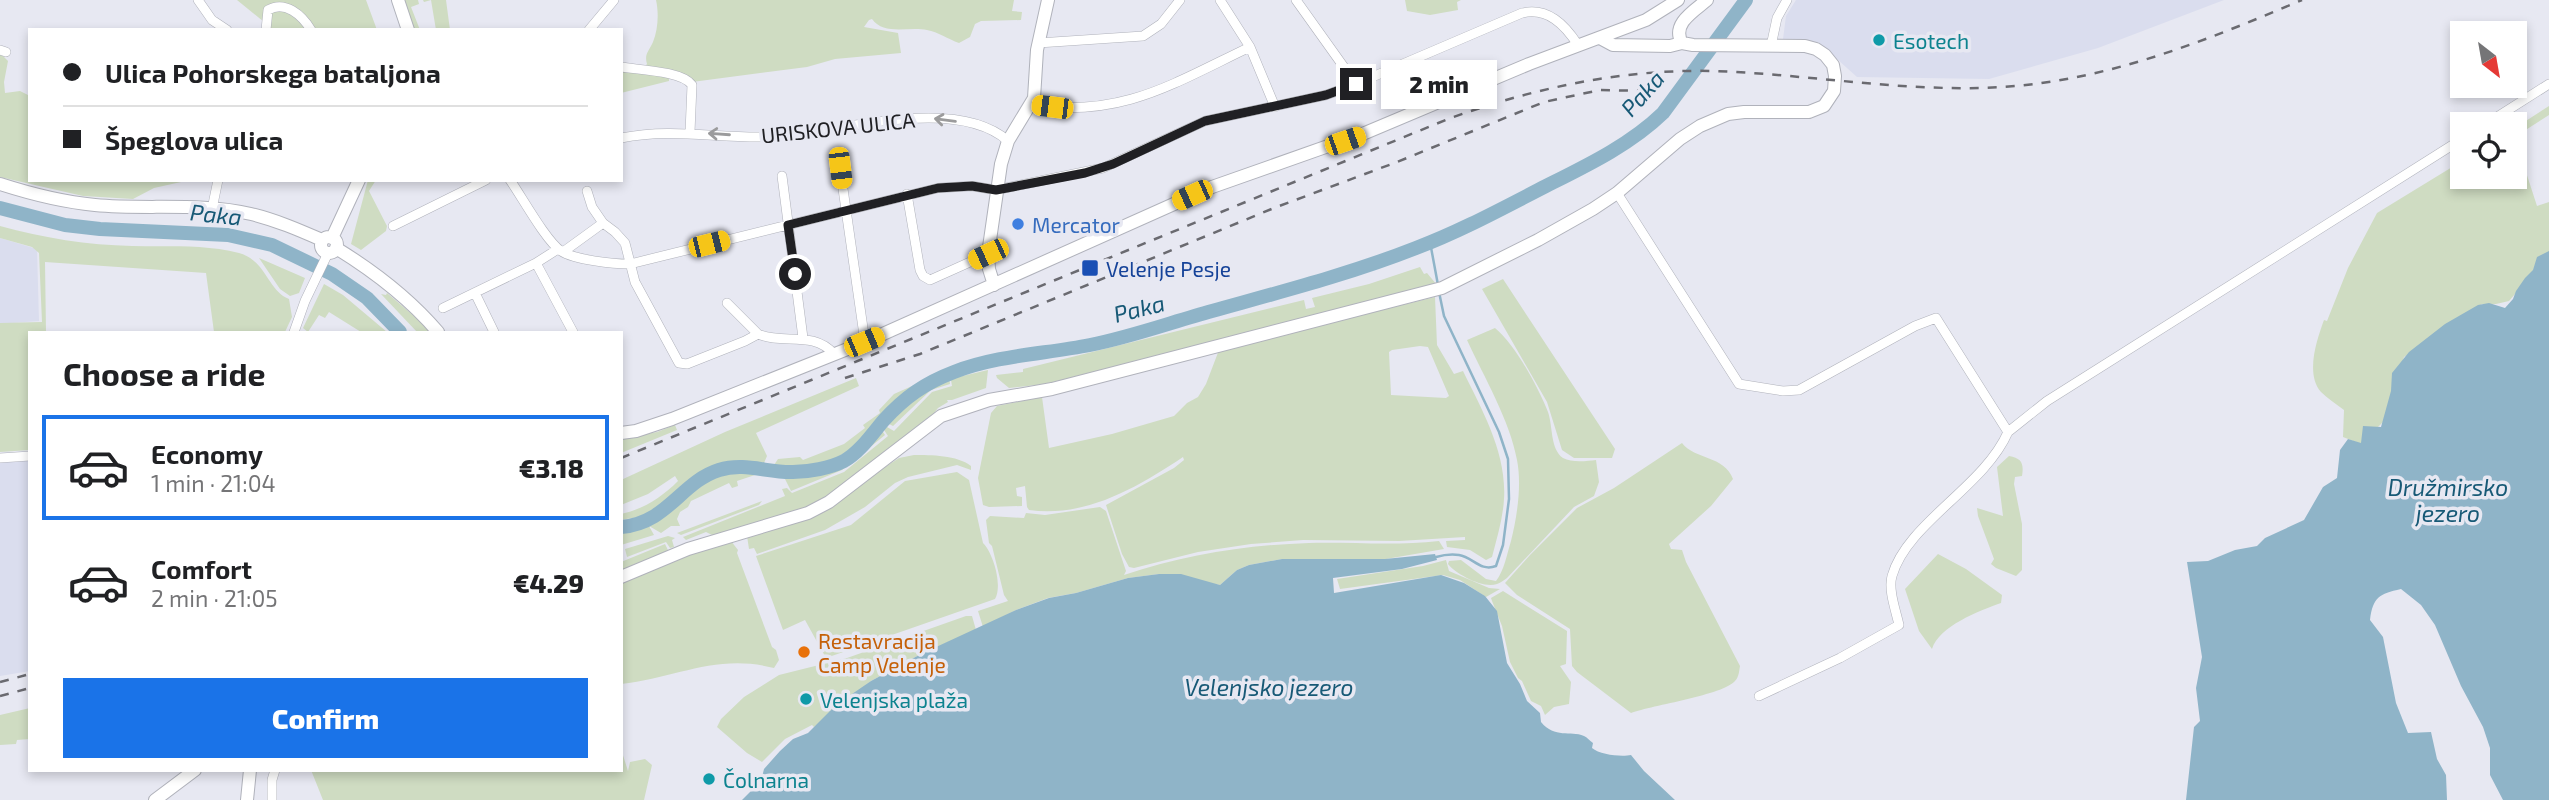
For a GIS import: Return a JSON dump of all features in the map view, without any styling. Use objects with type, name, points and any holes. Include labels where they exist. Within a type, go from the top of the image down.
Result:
[{"type":"street","points":[[198,0],[212,20],[225,28]]},
{"type":"street","points":[[398,0],[407,28]]},
{"type":"street","points":[[591,28],[614,0]]},
{"type":"street","points":[[994,285],[988,254],[996,190],[1008,141],[1031,105],[1036,85],[1038,43],[1048,0]]},
{"type":"street","points":[[1038,43],[1143,36],[1161,24],[1180,0]]},
{"type":"street","points":[[1220,0],[1250,47],[1275,107]]},
{"type":"street","points":[[1296,0],[1356,84]]},
{"type":"street","points":[[623,433],[672,419],[864,342],[1212,187],[1365,133],[1578,45],[1646,20],[1678,0]]},
{"type":"street","points":[[1687,44],[1678,33],[1681,25],[1707,0]]},
{"type":"street","points":[[1771,46],[1777,18],[1787,0]]},
{"type":"street","points":[[267,28],[265,19],[268,10],[276,3],[282,2],[294,6],[310,28]]},
{"type":"street","points":[[511,182],[561,251],[618,264],[630,264],[907,194],[955,186],[996,190],[1103,168],[1205,121],[1326,95],[1533,10],[1549,15],[1565,27],[1578,45]]},
{"type":"street","points":[[623,577],[688,549],[808,513],[829,502],[941,416],[989,400],[1052,389],[1442,288],[1538,240],[1617,193],[1680,139],[1714,119],[1744,112],[1810,112],[1824,106],[1836,83],[1833,65],[1825,55],[1805,46],[1614,45],[1600,38]]},
{"type":"street","points":[[1031,105],[1074,109],[1129,101],[1150,94],[1250,47]]},
{"type":"street","points":[[623,68],[676,75],[690,82],[690,132]]},
{"type":"street","points":[[2505,112],[2549,85]]},
{"type":"street","name":"URISKOVA ULICA","points":[[623,138],[648,133],[690,132],[761,137],[794,135],[871,122],[921,118],[978,124],[997,132],[1008,141]]},
{"type":"street","points":[[1759,696],[1840,658],[1899,625],[1891,578],[1905,551],[1918,534],[1973,481],[1998,450],[2008,432],[2047,401],[2450,147]]},
{"type":"street","points":[[836,156],[864,342]]},
{"type":"street","points":[[782,176],[803,338]]},
{"type":"street","points":[[212,209],[218,182]]},
{"type":"street","points":[[294,331],[358,182]]},
{"type":"street","points":[[393,226],[482,182]]},
{"type":"street","points":[[0,184],[55,199],[94,205],[212,209],[250,214],[297,229],[365,266],[410,301],[437,331]]},
{"type":"street","points":[[587,191],[592,207],[603,223],[625,243],[635,282],[679,363],[687,363],[758,334]]},
{"type":"street","points":[[1617,193],[1740,384],[1783,391],[1799,390],[1915,326],[1936,318],[2008,432]]},
{"type":"street","points":[[907,194],[920,270],[926,279],[930,280],[988,254]]},
{"type":"street","points":[[443,308],[561,251],[603,223]]},
{"type":"street","points":[[536,263],[572,331]]},
{"type":"street","points":[[475,293],[494,331]]},
{"type":"street","points":[[727,303],[758,334],[770,338],[803,338],[821,344],[834,354]]},
{"type":"street","points":[[0,458],[28,456]]},
{"type":"street","points":[[155,800],[192,772]]},
{"type":"street","points":[[247,800],[250,772]]},
{"type":"street","points":[[272,800],[274,772]]},
{"type":"shaded area","points":[[1796,0],[2224,0],[2098,48],[1989,79],[1857,77],[1818,42],[1783,39],[1786,16]]},
{"type":"shaded area","points":[[0,238],[37,249],[39,321],[0,324]]},
{"type":"shaded area","points":[[28,451],[28,671],[0,676],[0,453]]},
{"type":"green space","points":[[237,0],[366,0],[376,28],[312,28],[300,13],[282,5],[268,7],[264,22]]},
{"type":"green space","points":[[403,0],[418,0],[419,4],[411,7],[419,28],[410,28]]},
{"type":"green space","points":[[431,0],[446,0],[450,28],[436,28]]},
{"type":"green space","points":[[656,0],[1014,0],[1012,11],[1022,12],[1021,20],[981,21],[975,24],[970,37],[959,43],[927,30],[890,29],[872,19],[864,27],[898,33],[901,53],[835,59],[807,67],[692,82],[643,69],[647,64],[647,55],[656,32]]},
{"type":"green space","points":[[1405,0],[1461,0],[1457,2],[1458,10],[1430,15],[1407,11]]},
{"type":"green space","points":[[279,4],[307,28],[268,28],[268,15]]},
{"type":"green space","points":[[0,53],[8,61],[5,93],[20,91],[28,95],[28,182],[181,182],[154,188],[133,199],[83,196],[0,177]]},
{"type":"green space","points":[[623,70],[669,76],[669,81],[623,92]]},
{"type":"green space","points":[[2549,106],[2549,115],[2527,129],[2527,120]]},
{"type":"green space","points":[[2450,168],[2450,189],[2527,189],[2527,175],[2537,206],[2549,202],[2549,254],[2509,301],[2482,304],[2404,357],[2385,420],[2361,444],[2343,437],[2344,410],[2316,385],[2313,366],[2324,320],[2327,321],[2348,268],[2377,213]]},
{"type":"green space","points":[[367,182],[375,182],[369,191],[387,226],[386,231],[361,250],[351,244]]},
{"type":"green space","points":[[0,226],[82,242],[199,247],[239,253],[256,262],[276,289],[289,299],[292,317],[285,331],[214,331],[206,273],[45,262],[46,331],[28,331],[28,450],[0,452],[0,323],[42,322],[39,253],[32,247],[0,238]]},
{"type":"green space","points":[[259,258],[305,278],[299,293],[290,296],[280,289]]},
{"type":"green space","points":[[1420,267],[1437,285],[1045,384],[1009,388],[996,375],[1023,372],[1023,369],[1304,300],[1306,309],[1315,307],[1312,298],[1369,284]]},
{"type":"green space","points":[[1503,279],[1615,449],[1612,458],[1574,458],[1562,450],[1547,402],[1482,289]]},
{"type":"green space","points":[[324,284],[343,295],[386,331],[359,331],[329,312],[325,318],[319,315],[309,331],[303,328]]},
{"type":"green space","points":[[387,293],[429,331],[416,331],[381,294]]},
{"type":"green space","points":[[1435,297],[1437,345],[1454,374],[1463,371],[1492,432],[1502,465],[1503,506],[1492,557],[1486,560],[1470,550],[1447,547],[1446,541],[1465,540],[1465,537],[1399,541],[1303,540],[1198,552],[1129,567],[1106,505],[1174,468],[1184,460],[1183,457],[1130,489],[1091,505],[1050,511],[1029,510],[1025,486],[1016,488],[1017,496],[1022,497],[1022,506],[983,505],[978,478],[991,413],[997,406],[1042,397],[1049,448],[1112,434],[1174,416],[1187,403],[1198,397],[1219,350]],"holes":[[[1428,347],[1449,396],[1391,395],[1389,352]]]},
{"type":"green space","points":[[1495,328],[1518,355],[1538,391],[1548,412],[1559,454],[1571,461],[1596,460],[1599,482],[1594,496],[1574,507],[1507,578],[1491,585],[1470,580],[1448,564],[1449,561],[1461,560],[1486,579],[1496,581],[1505,562],[1515,522],[1519,480],[1514,445],[1503,415],[1467,340]]},
{"type":"green space","points":[[989,364],[989,368],[949,377],[950,384],[931,390],[893,426],[887,423],[908,401],[932,384],[960,371]]},
{"type":"green space","points":[[988,370],[986,388],[947,400],[931,417],[857,477],[813,505],[714,536],[706,532],[686,540],[683,537],[785,496],[782,489],[787,488],[792,493],[844,472],[888,436],[884,430],[887,427],[894,431],[932,392],[952,386],[951,380],[954,378]]},
{"type":"green space","points":[[856,378],[859,386],[756,433],[767,456],[764,463],[731,463],[700,473],[681,486],[653,512],[623,520],[623,513],[652,502],[678,481],[675,476],[648,494],[623,504],[623,479],[725,432]]},
{"type":"green space","points":[[912,386],[866,436],[840,456],[810,467],[774,465],[778,459],[800,457],[803,460],[844,444],[880,413],[879,410],[894,394]]},
{"type":"green space","points":[[675,425],[677,430],[623,452],[623,439],[657,432]]},
{"type":"green space","points":[[881,429],[885,435],[842,470],[791,491],[783,475],[815,474],[846,463],[863,451]]},
{"type":"green space","points":[[1682,443],[1723,466],[1733,479],[1711,506],[1669,544],[1671,549],[1682,550],[1740,666],[1739,672],[1735,681],[1717,691],[1631,713],[1572,666],[1570,629],[1517,595],[1505,583],[1577,508],[1614,488]]},
{"type":"green space","points":[[914,455],[951,458],[965,462],[971,466],[971,470],[957,465],[908,477],[895,483],[865,507],[825,530],[757,554],[754,548],[749,549],[747,536],[805,519],[899,458]]},
{"type":"green space","points":[[2009,456],[2019,460],[2023,468],[2022,476],[2015,477],[2014,484],[2022,524],[2022,570],[2016,576],[1991,564],[1994,559],[1977,508],[2003,516],[1997,467]]},
{"type":"green space","points":[[758,470],[755,475],[737,481],[738,486],[732,488],[729,483],[691,501],[688,507],[680,512],[677,519],[680,526],[671,526],[661,533],[649,526],[654,535],[623,544],[623,531],[647,524],[648,526],[661,519],[698,485],[714,476]]},
{"type":"green space","points":[[957,472],[969,480],[983,543],[996,569],[998,586],[995,599],[826,658],[805,620],[783,630],[756,556],[851,525],[905,481]]},
{"type":"green space","points":[[762,501],[759,505],[681,535],[677,533]]},
{"type":"green space","points":[[1100,507],[1106,511],[1126,571],[1124,575],[1215,552],[1262,546],[1439,541],[1444,549],[1386,559],[1282,559],[1237,570],[1220,585],[1159,574],[1128,578],[1048,598],[983,627],[978,611],[1008,601],[989,543],[986,520],[990,516],[1024,518],[1026,513],[1045,515]]},
{"type":"green space","points":[[668,536],[675,538],[672,540],[674,547],[670,548],[666,542],[627,557],[625,549]]},
{"type":"green space","points":[[731,541],[738,550],[772,647],[776,650],[779,660],[774,668],[734,663],[623,684],[623,581],[716,544]]},
{"type":"green space","points":[[665,544],[670,554],[623,573],[623,561]]},
{"type":"green space","points":[[1938,554],[1966,569],[2002,595],[2001,603],[1951,626],[1932,649],[1919,631],[1905,589]]},
{"type":"green space","points":[[1446,560],[1449,571],[1489,588],[1500,589],[1486,597],[1460,580],[1443,575],[1340,589],[1337,579],[1423,566]]},
{"type":"green space","points":[[1503,591],[1567,631],[1566,664],[1560,666],[1571,682],[1569,704],[1554,707],[1545,715],[1541,706],[1531,701],[1510,662],[1502,626],[1491,598]]},
{"type":"green space","name":"Velenjska plaža","points":[[972,616],[976,630],[921,654],[871,681],[814,727],[812,725],[785,739],[762,762],[747,753],[717,727],[721,719],[744,697],[779,675],[847,658]]},
{"type":"green space","points":[[28,708],[28,739],[17,740],[16,744],[0,745],[0,715]]},
{"type":"green space","points":[[623,755],[628,771],[630,762],[645,759],[652,765],[644,800],[323,800],[312,772],[623,772]]},
{"type":"water","name":"Družmirsko jezero","points":[[2549,251],[2549,800],[2503,800],[2490,775],[2490,748],[2483,727],[2461,686],[2435,625],[2421,605],[2401,589],[2387,593],[2375,601],[2370,620],[2383,637],[2396,703],[2408,733],[2431,732],[2437,759],[2446,775],[2447,800],[2186,800],[2194,727],[2200,721],[2196,688],[2202,657],[2187,562],[2208,561],[2235,550],[2257,546],[2265,538],[2304,520],[2323,487],[2337,478],[2340,450],[2348,439],[2361,443],[2363,426],[2381,427],[2391,391],[2392,373],[2409,352],[2445,324],[2478,305],[2489,303],[2505,308],[2533,270],[2537,257]]},
{"type":"water","name":"Velenjsko jezero","points":[[1435,554],[1437,560],[1402,569],[1333,578],[1334,593],[1441,575],[1464,583],[1485,596],[1497,611],[1507,663],[1527,701],[1540,713],[1541,722],[1552,731],[1585,737],[1593,743],[1592,748],[1600,752],[1617,756],[1631,755],[1675,800],[742,800],[761,781],[764,769],[793,739],[808,733],[836,705],[871,681],[921,654],[1016,610],[1049,598],[1128,578],[1159,574],[1181,574],[1220,585],[1237,570],[1282,559],[1385,559]]},
{"type":"waterway","name":"Paka","points":[[623,527],[651,518],[694,483],[719,470],[747,467],[799,472],[826,468],[844,461],[861,448],[900,404],[925,386],[954,372],[987,362],[1090,345],[1136,334],[1366,266],[1466,227],[1592,163],[1650,125],[1663,113],[1746,0]]},
{"type":"waterway","name":"Paka","points":[[0,208],[65,225],[228,235],[272,245],[332,274],[367,298],[399,331]]},
{"type":"waterway","points":[[1430,242],[1438,285]]},
{"type":"waterway","points":[[1436,557],[1459,555],[1481,566],[1496,566],[1503,545],[1509,499],[1508,459],[1499,432],[1444,316],[1439,292]]},
{"type":"railway","points":[[623,457],[1448,119],[1513,98],[1611,77],[1678,71],[1748,73],[1930,87],[2003,87],[2042,83],[2081,76],[2156,56],[2302,0]]},
{"type":"railway","points":[[845,378],[920,354],[1274,208],[1397,162],[1544,102],[1600,90],[1647,91]]},
{"type":"railway","points":[[0,682],[28,675]]},
{"type":"railway","points":[[0,696],[28,689]]},
{"type":"place","name":"Esotech","points":[[1879,40]]},
{"type":"place","name":"Mercator","points":[[1018,224]]},
{"type":"place","name":"Velenje Pesje","points":[[1090,268]]},
{"type":"place","name":"Restavracija Camp Velenje","points":[[804,652]]},
{"type":"place","name":"Velenjska plaža","points":[[806,699]]},
{"type":"place","name":"Čolnarna","points":[[709,779]]},
{"type":"route","points":[[795,274],[788,225],[938,188],[972,186],[996,190],[1085,173],[1113,164],[1205,121],[1326,95],[1356,84]]}]
